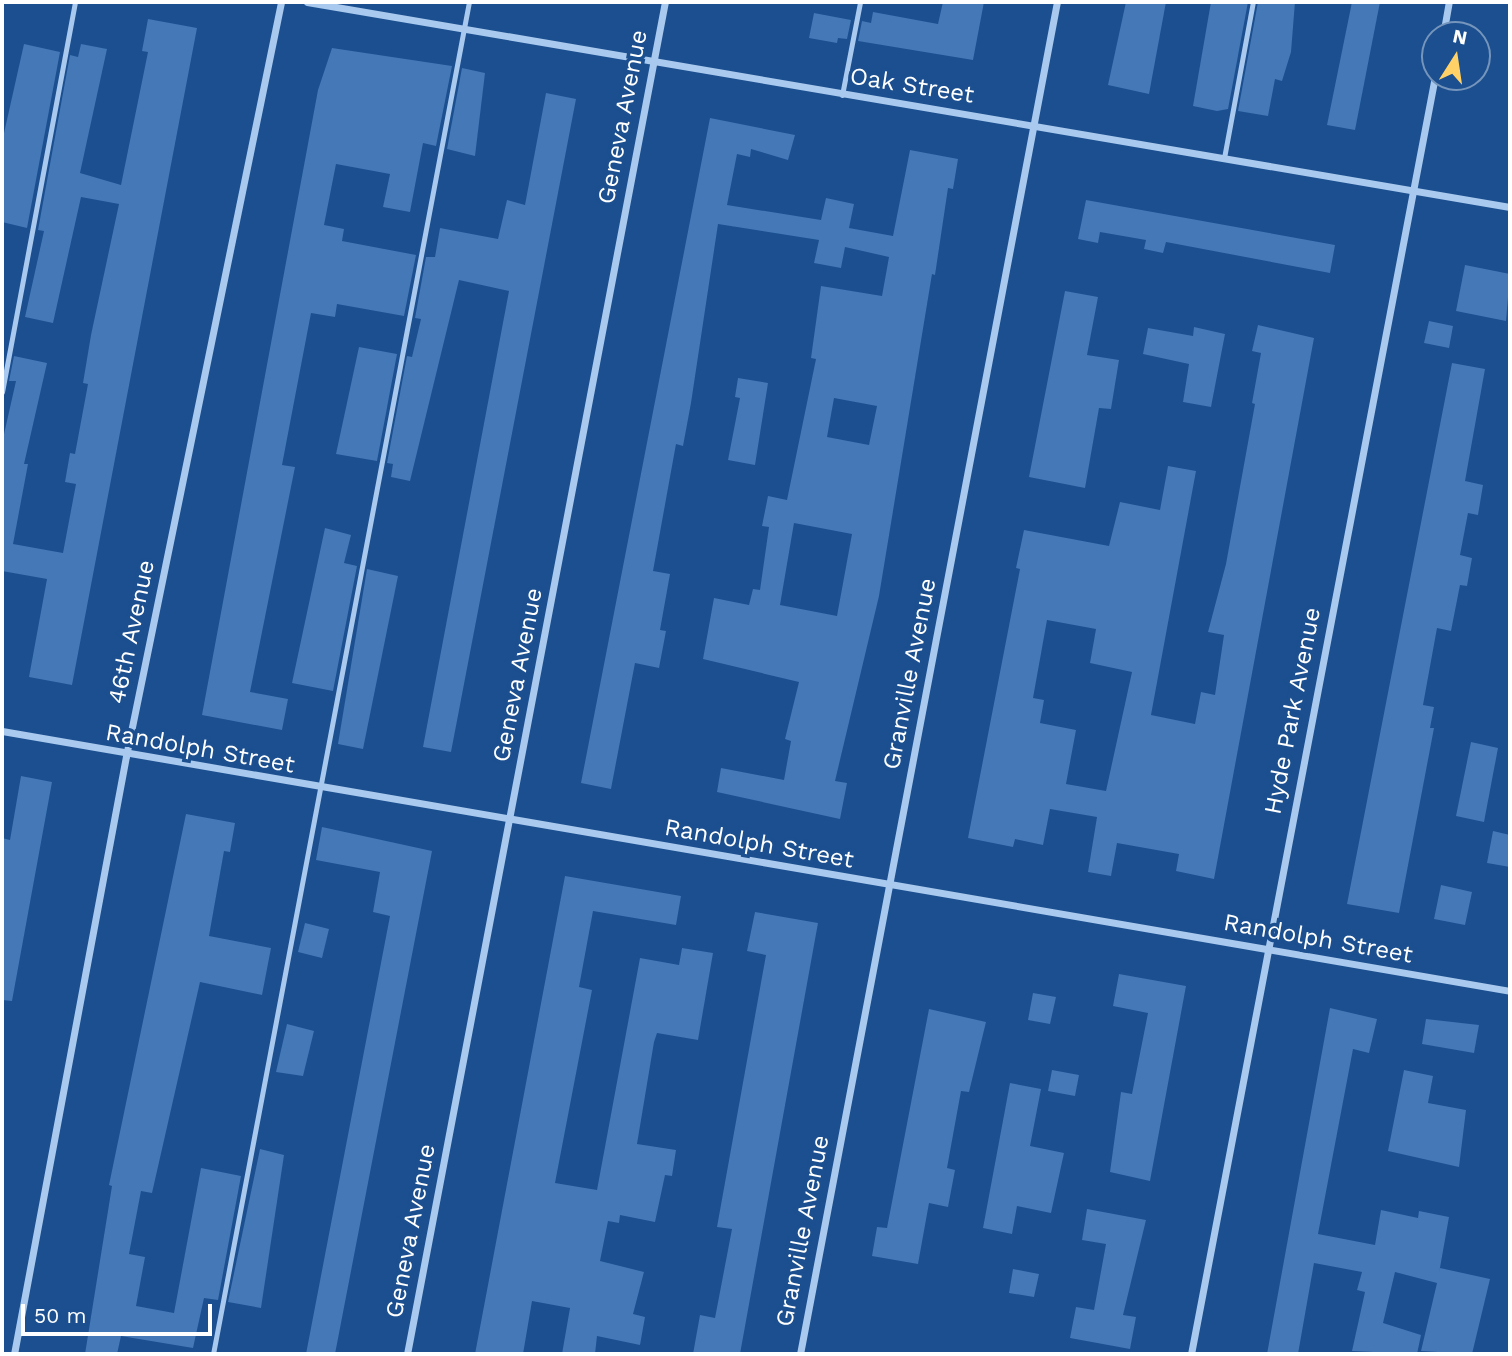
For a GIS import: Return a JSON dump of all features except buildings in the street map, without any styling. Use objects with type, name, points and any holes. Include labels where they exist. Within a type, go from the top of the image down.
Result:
[{"type":"street","name":"46th Avenue","points":[[14,1354],[126,756],[281,2]]},
{"type":"street","name":"Oak Street","points":[[307,2],[1510,207]]},
{"type":"street","name":"Geneva Avenue","points":[[407,1354],[664,2]]},
{"type":"street","name":"Granville Avenue","points":[[800,1354],[1057,2]]},
{"type":"street","points":[[1446,21],[1449,2]]},
{"type":"street","name":"Hyde Park Avenue","points":[[1191,1354],[1432,91]]},
{"type":"street","name":"Randolph Street","points":[[2,731],[126,756],[1510,991]]},
{"type":"lane","points":[[2,392],[75,2]]},
{"type":"lane","points":[[213,1354],[469,2]]},
{"type":"lane","points":[[842,95],[860,2]]},
{"type":"lane","points":[[1224,158],[1253,2]]}]
